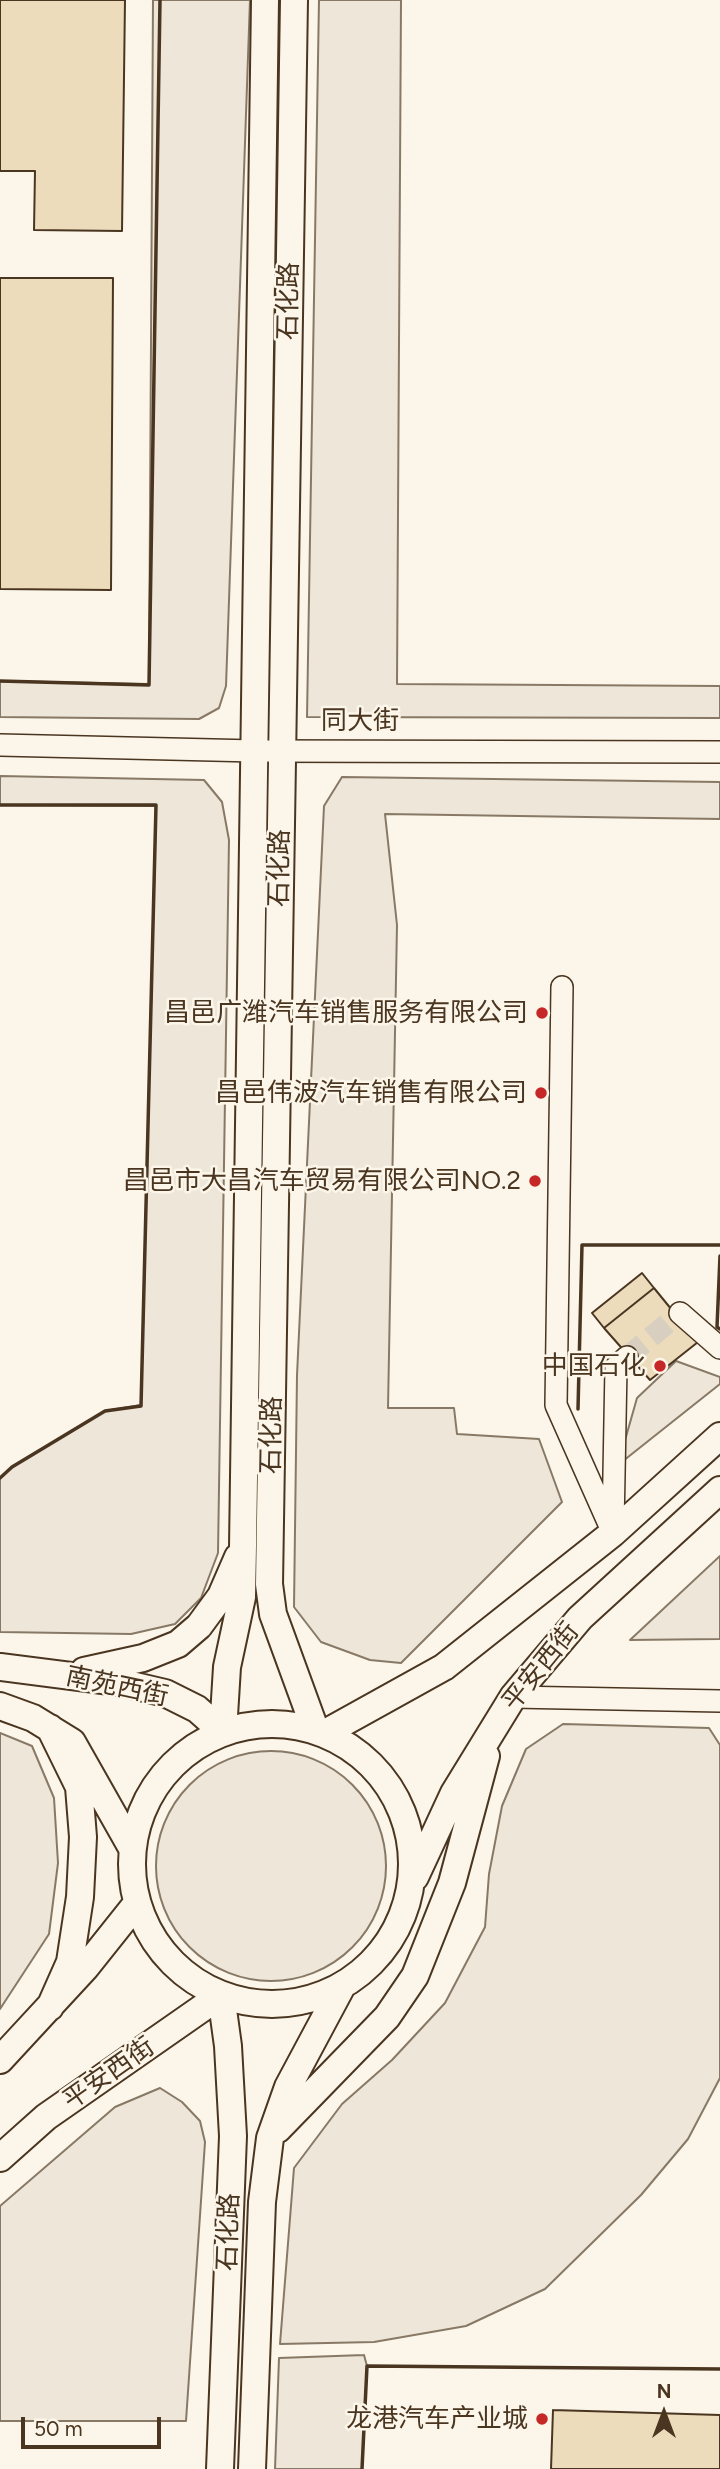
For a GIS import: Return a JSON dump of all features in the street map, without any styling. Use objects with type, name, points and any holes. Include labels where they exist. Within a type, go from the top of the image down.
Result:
[{"type":"main road","name":"石化路","points":[[223,1732],[227,1667],[242,1597],[265,0]]},
{"type":"main road","name":"石化路","points":[[294,0],[269,1584],[273,1614],[320,1731]]},
{"type":"main road","name":"平安西街","points":[[320,1731],[444,1667],[613,1532],[720,1436]]},
{"type":"main road","name":"平安西街","points":[[412,1883],[454,1793],[513,1697],[580,1618],[720,1490]]},
{"type":"main road","points":[[65,1675],[143,1658],[178,1644],[199,1626],[221,1596],[243,1546]]},
{"type":"main road","name":"南苑西街","points":[[0,1667],[118,1682],[165,1693],[197,1709],[223,1732]]},
{"type":"main road","name":"南苑西街","points":[[0,1706],[33,1718],[72,1742],[132,1848]]},
{"type":"main road","points":[[259,1724],[320,1731],[365,1757],[395,1793],[411,1836],[412,1883],[400,1924],[376,1960],[342,1986],[303,2001],[262,2004],[222,1995],[177,1966],[156,1942],[137,1903],[132,1876],[132,1848],[141,1813],[158,1781],[183,1755],[223,1732],[259,1724]]},
{"type":"main road","points":[[50,1728],[79,1787],[83,1837],[80,1897],[70,1962],[50,2007]]},
{"type":"main road","points":[[270,2138],[387,2017],[415,1976],[452,1883],[493,1730]]},
{"type":"main road","points":[[0,2060],[50,2007],[137,1903]]},
{"type":"main road","points":[[251,2469],[262,2202],[270,2138],[288,2087],[342,1986]]},
{"type":"main road","name":"石化路","points":[[220,2469],[233,2136],[222,1995]]},
{"type":"main road","name":"平安西街","points":[[0,2158],[46,2118],[222,1995]]},
{"type":"street","name":"同大街","points":[[0,745],[255,751],[720,752]]},
{"type":"street","points":[[562,987],[556,1405],[613,1532]]},
{"type":"street","points":[[680,1313],[720,1348]]},
{"type":"street","points":[[613,1532],[616,1367],[627,1357]]},
{"type":"street","points":[[513,1697],[720,1701]]},
{"type":"shaded area","points":[[153,0],[250,0],[226,686],[219,708],[199,719],[0,717],[0,681],[149,684]]},
{"type":"shaded area","points":[[319,0],[401,0],[397,684],[720,686],[720,718],[307,717]]},
{"type":"shaded area","points":[[0,776],[204,780],[222,802],[229,840],[218,1553],[201,1598],[175,1624],[131,1634],[0,1632],[0,1478],[12,1467],[105,1411],[141,1405],[156,806],[0,805]]},
{"type":"shaded area","points":[[342,777],[720,782],[720,819],[385,814],[397,925],[388,1408],[454,1408],[457,1434],[539,1439],[562,1502],[401,1663],[370,1660],[321,1642],[294,1607],[297,1375],[324,806]]},
{"type":"shaded area","points":[[676,1361],[720,1377],[720,1384],[618,1465],[637,1398]]},
{"type":"shaded area","points":[[720,1556],[720,1639],[630,1640]]},
{"type":"shaded area","points":[[563,1724],[709,1728],[720,1745],[720,2078],[688,2139],[641,2195],[545,2289],[466,2326],[374,2342],[280,2344],[294,2168],[342,2104],[392,2060],[445,2003],[485,1927],[489,1874],[502,1806],[526,1749]]},
{"type":"shaded area","points":[[0,1733],[32,1746],[54,1798],[58,1863],[49,1934],[0,2009]]},
{"type":"shaded area","points":[[260,1751],[282,1751],[325,1764],[344,1777],[360,1793],[373,1812],[381,1833],[386,1866],[384,1888],[373,1920],[360,1939],[344,1955],[325,1968],[304,1976],[282,1981],[260,1981],[217,1968],[198,1955],[182,1939],[169,1920],[161,1899],[156,1877],[156,1855],[169,1812],[182,1793],[198,1777],[217,1764],[238,1756]]},
{"type":"shaded area","points":[[160,2088],[182,2102],[200,2121],[205,2142],[186,2421],[0,2421],[0,2206],[115,2107]]},
{"type":"shaded area","points":[[364,2355],[367,2366],[362,2469],[275,2469],[279,2358]]},
{"type":"building","points":[[0,0],[125,0],[122,231],[34,230],[35,171],[0,171]]},
{"type":"building","points":[[0,278],[113,278],[111,590],[0,589]]},
{"type":"building","points":[[642,1273],[654,1288],[604,1328],[592,1313]]},
{"type":"building","points":[[654,1288],[698,1342],[650,1380],[604,1328]]},
{"type":"building","points":[[553,2410],[720,2415],[720,2469],[551,2469]]},
{"type":"tunnel","points":[[627,1357],[680,1313]]},
{"type":"wall","points":[[0,681],[149,685],[160,0]]},
{"type":"wall","points":[[0,805],[156,805],[141,1406],[105,1411],[12,1467],[0,1478]]},
{"type":"wall","points":[[578,1409],[582,1245],[720,1245]]},
{"type":"wall","points":[[720,1256],[717,1327],[720,1329]]},
{"type":"wall","points":[[362,2469],[367,2366],[720,2369]]},
{"type":"place","name":"昌邑广潍汽车销售服务有限公司","points":[[542,1013]]},
{"type":"place","name":"昌邑伟波汽车销售有限公司","points":[[541,1093]]},
{"type":"place","name":"昌邑市大昌汽车贸易有限公司NO.2","points":[[535,1181]]},
{"type":"place","name":"中国石化","points":[[660,1366]]},
{"type":"place","name":"龙港汽车产业城","points":[[542,2419]]}]
